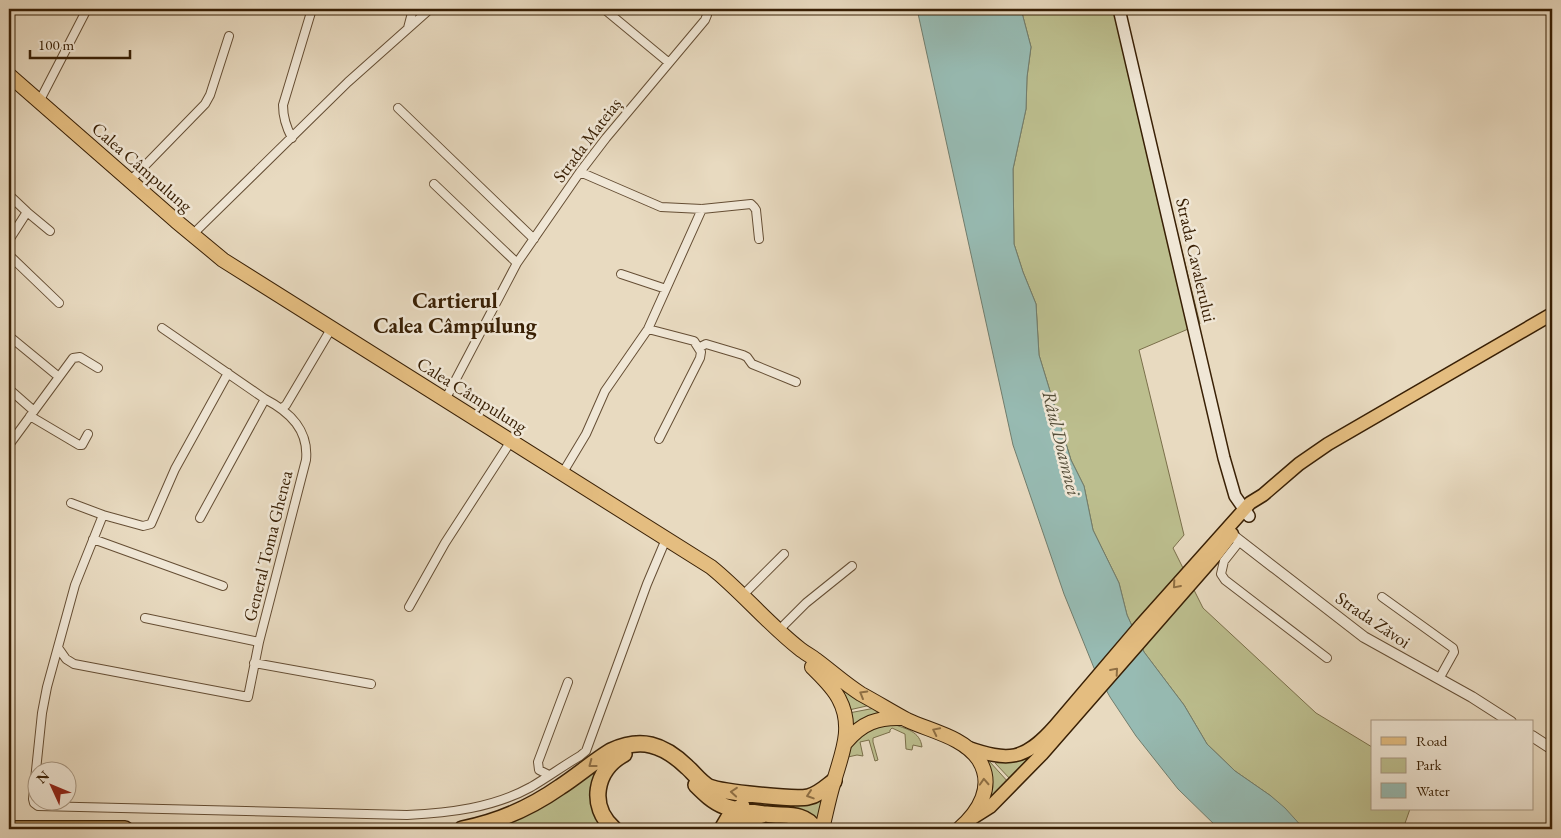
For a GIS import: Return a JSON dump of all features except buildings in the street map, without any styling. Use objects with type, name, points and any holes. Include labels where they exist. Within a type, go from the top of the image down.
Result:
[{"type":"highway","name":"Calea Câmpulung","points":[[9,75],[192,235],[234,267],[711,567],[800,650],[861,693],[905,719],[930,728],[966,747]]},
{"type":"highway","name":"Calea Câmpulung","points":[[800,650],[812,668],[828,683],[840,700],[847,726],[846,742],[822,829]]},
{"type":"highway","points":[[846,742],[856,730],[870,722],[888,718],[905,719]]},
{"type":"highway","points":[[462,829],[500,819],[529,806],[561,787],[610,751],[635,744],[647,744],[670,752],[711,788],[782,798]]},
{"type":"highway","points":[[959,829],[971,819],[981,802],[986,784],[983,768],[978,759],[966,747]]},
{"type":"highway","points":[[614,829],[599,809],[597,799],[598,787],[605,770],[613,761],[622,754],[640,750],[662,754],[676,764],[701,791],[715,810],[721,829]]},
{"type":"highway","points":[[721,829],[728,817],[747,803],[782,798],[806,798],[834,781]]},
{"type":"highway","points":[[701,791],[722,805],[736,810],[798,816],[811,823],[815,829]]},
{"type":"highway","points":[[733,829],[746,820],[766,814]]},
{"type":"highway","points":[[9,829],[125,829]]},
{"type":"main road","name":"Strada Cavalerului","points":[[1119,9],[1224,458],[1235,496],[1246,513]]},
{"type":"main road","points":[[971,819],[990,807],[1042,754],[1079,705],[1212,553],[1232,536],[1250,503],[1263,495],[1299,464],[1328,444],[1552,314]]},
{"type":"main road","points":[[966,747],[986,754],[1001,756],[1021,754],[1039,743],[1079,705]]},
{"type":"street","points":[[9,14],[12,9]]},
{"type":"street","points":[[39,102],[87,9]]},
{"type":"street","points":[[292,138],[285,126],[283,105],[312,9]]},
{"type":"street","points":[[408,28],[413,9]]},
{"type":"street","points":[[192,235],[348,82],[430,9]]},
{"type":"street","points":[[604,9],[668,62]]},
{"type":"street","name":"Strada Mateiaș","points":[[445,400],[517,263],[580,172],[668,62],[705,20],[707,15],[706,9]]},
{"type":"street","points":[[130,181],[205,104],[210,95],[229,36]]},
{"type":"street","points":[[398,108],[534,239]]},
{"type":"street","points":[[580,172],[660,207],[702,210],[753,205],[756,210],[759,239]]},
{"type":"street","points":[[434,184],[517,263]]},
{"type":"street","points":[[9,195],[50,231]]},
{"type":"street","points":[[562,474],[586,434],[605,391],[648,329],[702,210]]},
{"type":"street","points":[[9,240],[27,212]]},
{"type":"street","points":[[9,255],[59,303]]},
{"type":"street","points":[[621,274],[666,289]]},
{"type":"street","points":[[162,328],[265,399],[282,408],[286,405],[332,329]]},
{"type":"street","points":[[648,329],[694,341],[700,347],[701,352],[700,358],[659,439]]},
{"type":"street","points":[[9,336],[59,377]]},
{"type":"street","points":[[700,347],[706,344],[743,355],[752,364],[796,382]]},
{"type":"street","points":[[9,445],[76,356],[98,368]]},
{"type":"street","points":[[71,503],[103,515],[143,526],[151,524],[175,469],[228,373]]},
{"type":"street","points":[[9,389],[32,414],[78,446],[82,445],[88,434]]},
{"type":"street","points":[[200,518],[265,399]]},
{"type":"street","name":"General Toma Ghenea","points":[[58,649],[66,659],[74,664],[248,697],[259,642],[306,460],[307,446],[296,424],[282,408]]},
{"type":"street","points":[[409,607],[445,543],[511,441]]},
{"type":"street","points":[[103,515],[75,585],[47,686],[42,713],[33,799],[34,803],[38,806],[362,815],[442,814],[495,803],[531,787],[586,751],[647,584],[666,539]]},
{"type":"street","points":[[1232,536],[1221,574],[1225,580],[1327,658]]},
{"type":"street","name":"Strada Zăvoi","points":[[1232,536],[1364,637],[1472,697],[1508,720]]},
{"type":"street","points":[[93,539],[223,586]]},
{"type":"street","points":[[743,595],[784,554]]},
{"type":"street","points":[[779,630],[806,603],[852,566]]},
{"type":"street","points":[[1382,596],[1452,648],[1454,652],[1439,679]]},
{"type":"street","points":[[145,618],[259,642]]},
{"type":"street","points":[[254,663],[371,684]]},
{"type":"street","points":[[549,775],[540,770],[538,762],[568,682]]},
{"type":"street","points":[[1534,737],[1552,749]]},
{"type":"green space","points":[[1021,9],[1124,9],[1200,324],[1139,350],[1184,535],[1173,548],[1203,608],[1316,713],[1371,746],[1371,810],[1410,810],[1403,829],[1304,829],[1271,796],[1235,771],[1207,744],[1184,705],[1144,652],[1127,615],[1119,583],[1093,530],[1084,486],[1071,460],[1039,355],[1036,304],[1014,244],[1013,169],[1026,109],[1027,77],[1031,47]]},
{"type":"green space","points":[[833,682],[871,705],[849,710]]},
{"type":"green space","points":[[875,708],[882,713],[865,718],[850,727],[849,713]]},
{"type":"green space","points":[[893,724],[915,734],[922,747],[913,745],[912,750],[906,749],[905,734],[892,728],[890,732],[873,738],[878,760],[875,761],[869,740],[860,742],[863,756],[848,757],[850,749],[858,737],[870,729]]},
{"type":"green space","points":[[617,751],[599,773],[611,829],[471,829]]},
{"type":"green space","points":[[1033,754],[1012,781],[995,763],[1014,762]]},
{"type":"green space","points":[[986,760],[1009,783],[987,805]]},
{"type":"green space","points":[[823,798],[817,822],[792,810],[792,805],[813,803]]},
{"type":"green space","points":[[760,804],[790,804],[790,810],[746,808]]},
{"type":"water","name":"Râul Doamnei","points":[[917,9],[1021,9],[1031,47],[1027,77],[1026,109],[1013,169],[1014,244],[1036,304],[1039,355],[1071,460],[1084,486],[1093,530],[1119,583],[1127,615],[1144,652],[1184,705],[1207,744],[1235,771],[1285,808],[1304,829],[1219,829],[1178,789],[1136,736],[1110,697],[1094,668],[1064,594],[1013,445]]},
{"type":"district","name":"Cartierul Calea Câmpulung","points":[[455,312]]}]
